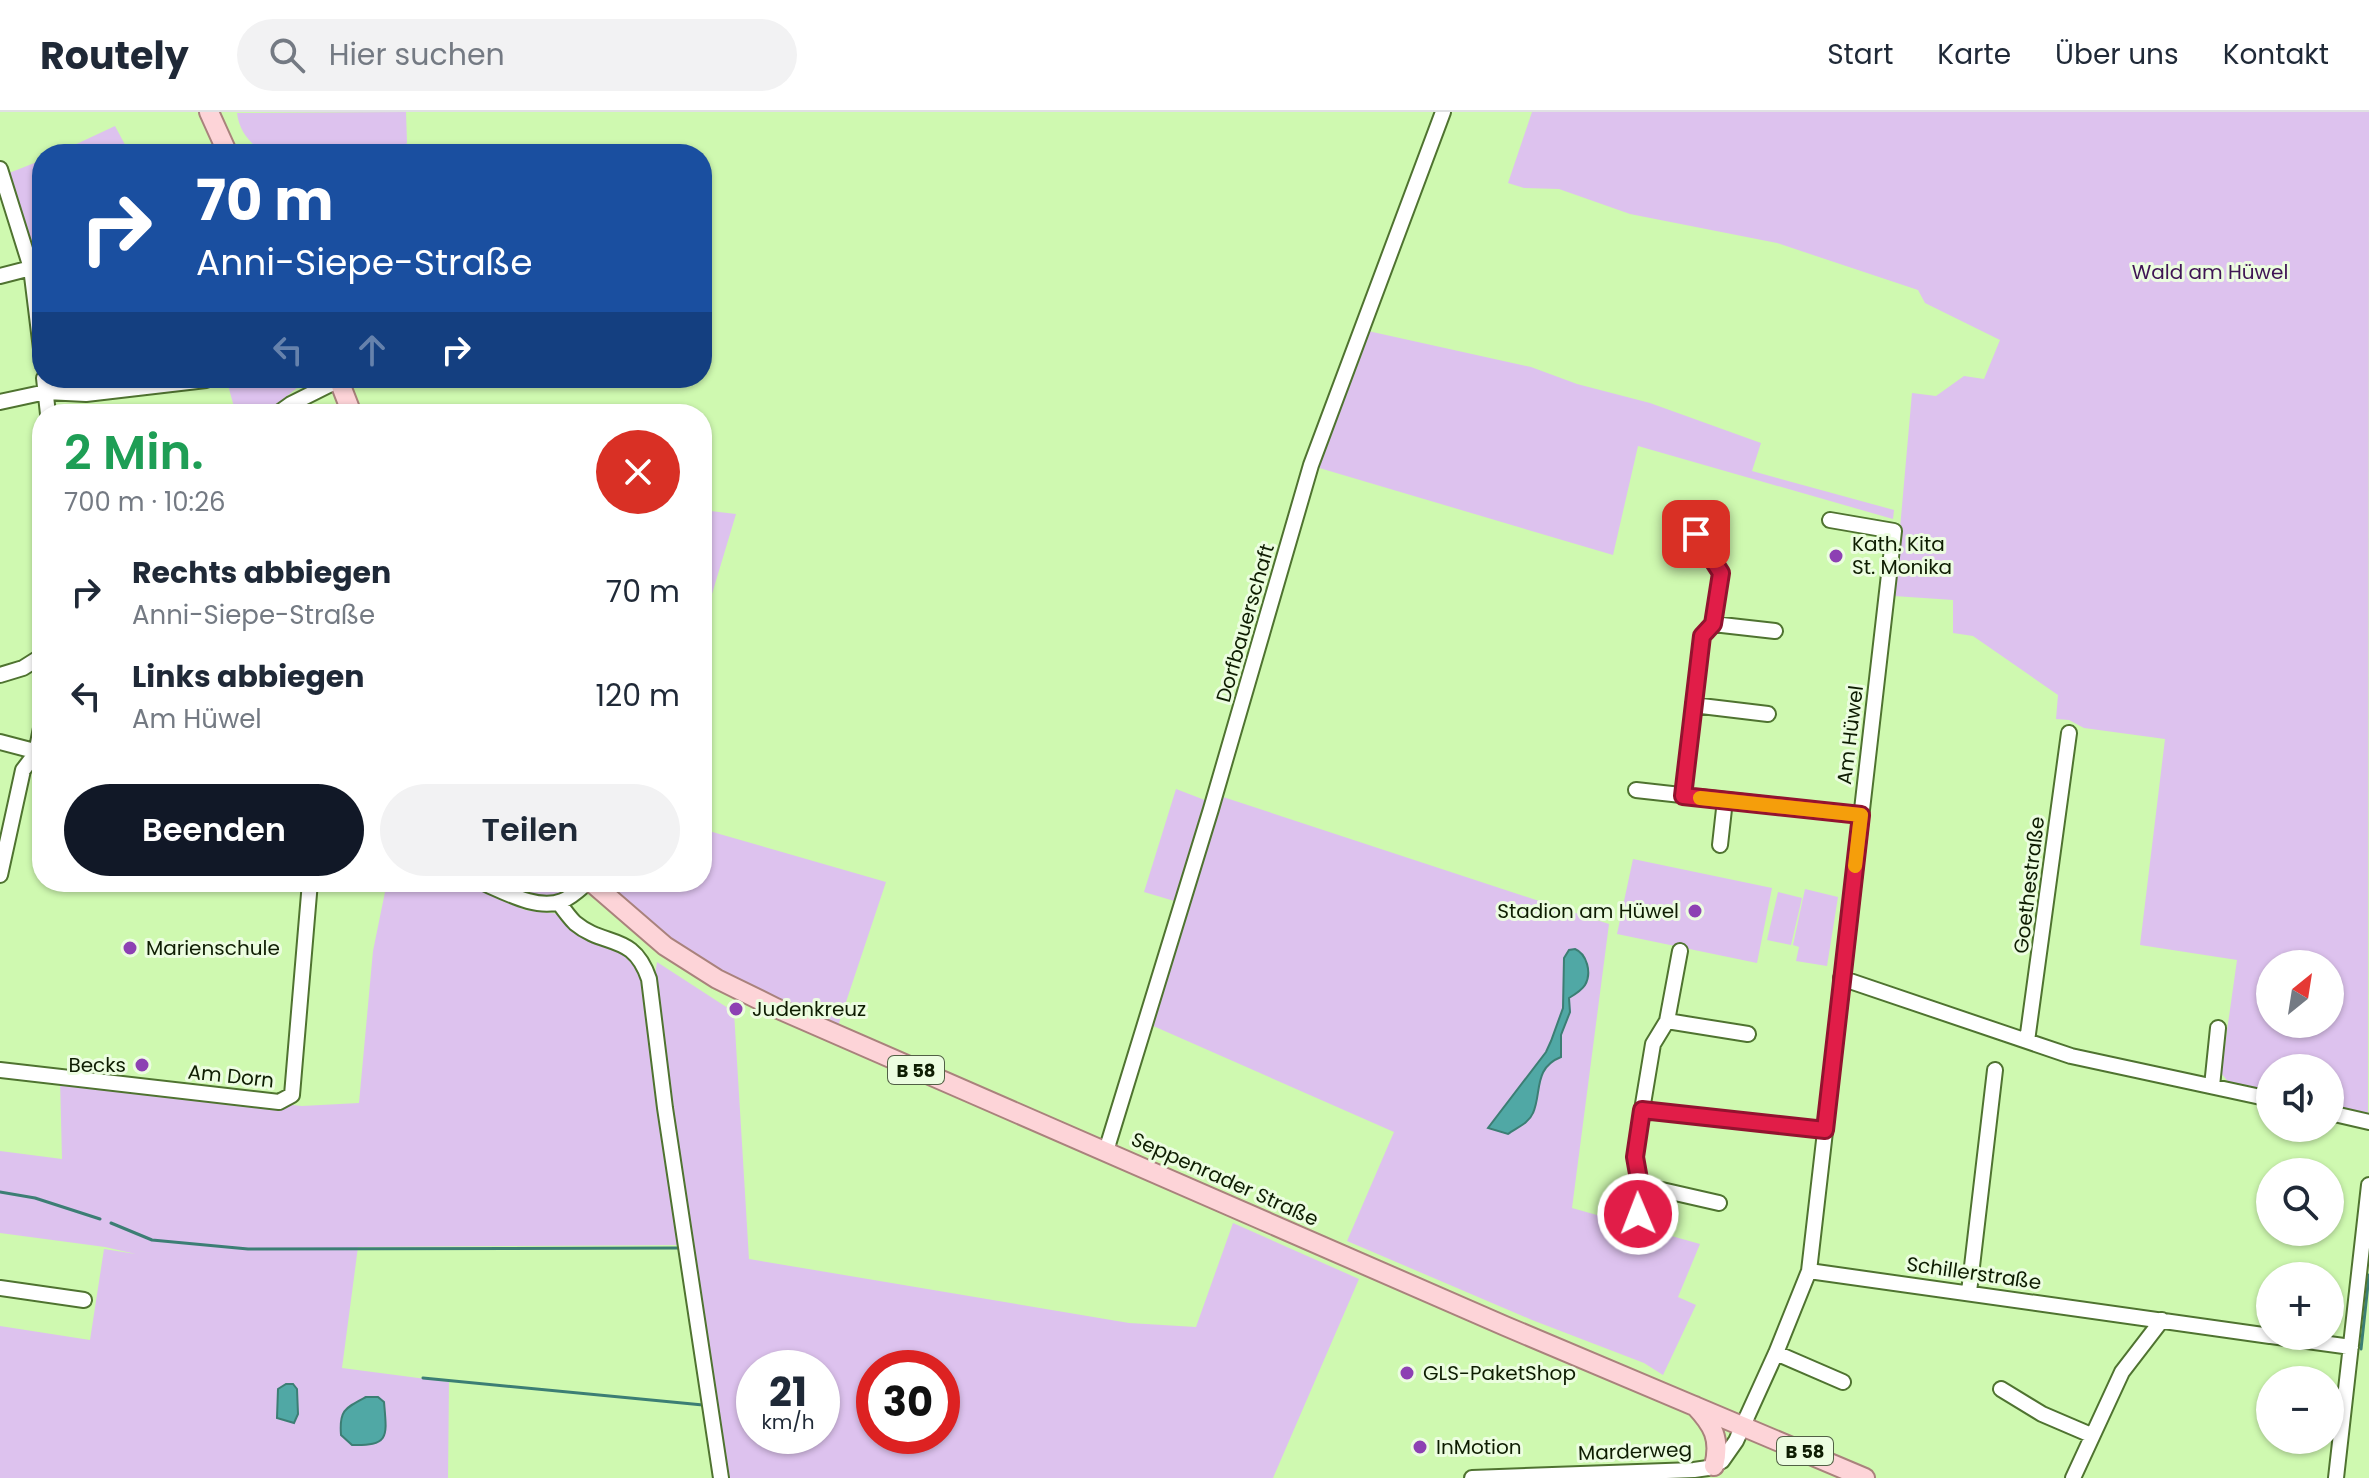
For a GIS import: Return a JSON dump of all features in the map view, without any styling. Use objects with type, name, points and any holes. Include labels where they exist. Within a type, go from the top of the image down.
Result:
[{"type":"main road","points":[[209,112],[223,144]]},
{"type":"main road","name":"Seppenrader Straße","points":[[601,892],[665,946],[717,979],[835,1035],[1505,1326],[1865,1478]]},
{"type":"main road","points":[[1693,1404],[1716,1435],[1718,1450],[1714,1466]]},
{"type":"street","name":"Dorfbauerschaft","points":[[1106,1151],[1211,809],[1311,465],[1443,112]]},
{"type":"street","points":[[0,169],[32,276]]},
{"type":"street","points":[[0,276],[31,268]]},
{"type":"street","points":[[0,402],[37,388]]},
{"type":"street","points":[[59,388],[86,394],[137,388]]},
{"type":"street","points":[[291,404],[321,388]]},
{"type":"street","points":[[1683,796],[1702,636],[1713,624],[1721,573],[1684,515]]},
{"type":"street","name":"Am Hüwel","points":[[1744,1425],[1809,1271],[1894,531],[1830,520]]},
{"type":"street","points":[[1713,624],[1775,631]]},
{"type":"street","points":[[0,675],[32,662]]},
{"type":"street","points":[[1693,705],[1768,714]]},
{"type":"street","name":"Goethestraße","points":[[2027,1041],[2069,733]]},
{"type":"street","points":[[0,742],[32,751]]},
{"type":"street","points":[[1,863],[23,770],[32,760]]},
{"type":"street","points":[[1636,790],[1861,815]]},
{"type":"street","points":[[1720,845],[1725,800]]},
{"type":"street","name":"Am Dorn","points":[[0,1070],[279,1102],[288,1099],[292,1095],[309,892]]},
{"type":"street","points":[[505,892],[541,903],[559,903],[575,892]]},
{"type":"street","points":[[559,903],[575,923],[623,944],[636,954],[645,966],[649,979],[665,1108],[721,1478]]},
{"type":"street","points":[[1638,1214],[1640,1185],[1635,1157],[1642,1110],[1653,1044],[1667,1021],[1680,951]]},
{"type":"street","points":[[1841,978],[2071,1056],[2256,1096]]},
{"type":"street","points":[[1667,1021],[1748,1034]]},
{"type":"street","points":[[2212,1086],[2218,1028]]},
{"type":"street","points":[[1969,1292],[1995,1070]]},
{"type":"street","points":[[1642,1110],[1825,1130]]},
{"type":"street","points":[[2344,1116],[2369,1122]]},
{"type":"street","points":[[1640,1185],[1719,1203]]},
{"type":"street","points":[[2336,1478],[2369,1185]]},
{"type":"street","name":"Schillerstraße","points":[[1809,1271],[2162,1320]]},
{"type":"street","points":[[0,1288],[84,1300]]},
{"type":"street","points":[[2073,1478],[2122,1372],[2162,1320],[2256,1334]]},
{"type":"street","points":[[2344,1346],[2351,1347]]},
{"type":"street","points":[[1776,1353],[1843,1382]]},
{"type":"street","points":[[2001,1389],[2042,1414],[2091,1435]]},
{"type":"street","name":"Marderweg","points":[[1472,1478],[1628,1475],[1694,1470],[1714,1466],[1728,1453],[1744,1425]]},
{"type":"green space","points":[[406,112],[407,142],[253,144],[240,125],[237,113]]},
{"type":"green space","name":"Wald am Hüwel","points":[[1532,112],[2369,112],[2368,1116],[2344,1110],[2344,1054],[2256,1054],[2256,1090],[2230,1084],[2221,1073],[2237,960],[2140,945],[2165,739],[2084,728],[2069,720],[2056,719],[2058,695],[1973,636],[1953,633],[1953,600],[1894,596],[1912,393],[1936,396],[1964,376],[1984,379],[2000,340],[1925,303],[1918,290],[1777,243],[1630,214],[1559,189],[1524,188],[1508,183]]},
{"type":"green space","points":[[115,126],[125,144],[76,144]]},
{"type":"green space","points":[[32,164],[32,251],[4,175]]},
{"type":"green space","points":[[1368,331],[1531,367],[1577,384],[1650,403],[1761,443],[1752,471],[1894,510],[1893,519],[1638,446],[1613,555],[1316,467]]},
{"type":"green space","points":[[229,388],[297,388],[277,404],[233,404]]},
{"type":"green space","points":[[712,511],[736,514],[712,594]]},
{"type":"green space","points":[[1176,789],[1210,802],[1181,903],[1144,892]]},
{"type":"green space","points":[[1217,795],[1609,924],[1572,1208],[1700,1244],[1678,1297],[1696,1305],[1663,1375],[1644,1363],[1532,1320],[1347,1241],[1394,1132],[1151,1025]]},
{"type":"green space","points":[[712,832],[886,882],[838,1026],[712,965],[664,935],[617,892],[712,892]]},
{"type":"green space","name":"Stadion am Hüwel","points":[[1633,859],[1772,888],[1757,963],[1617,934]]},
{"type":"green space","points":[[1805,889],[1838,897],[1827,966],[1796,961],[1799,947],[1793,945]]},
{"type":"green space","points":[[385,892],[485,892],[525,910],[560,914],[619,950],[639,971],[649,991],[685,1245],[358,1247],[342,1368],[449,1382],[448,1478],[0,1478],[0,1326],[90,1340],[104,1249],[136,1254],[105,1247],[0,1233],[0,1151],[62,1159],[60,1079],[302,1106],[359,1103],[373,951]]},
{"type":"green space","points":[[515,892],[562,892],[556,897],[524,896]]},
{"type":"green space","points":[[1778,892],[1802,898],[1791,945],[1767,940]]},
{"type":"green space","points":[[657,962],[734,1012],[749,1259],[1129,1323],[1196,1327],[1233,1223],[1359,1279],[1273,1478],[722,1478],[653,988]]},
{"type":"water","points":[[1575,949],[1585,959],[1588,975],[1584,987],[1569,998],[1570,1012],[1561,1035],[1561,1057],[1542,1074],[1536,1105],[1529,1120],[1508,1134],[1488,1128],[1546,1052],[1563,1008],[1564,958],[1569,950]]},
{"type":"water","points":[[293,1384],[297,1389],[298,1414],[294,1423],[277,1418],[278,1389]]},
{"type":"water","points":[[366,1397],[378,1397],[384,1402],[385,1431],[380,1441],[373,1444],[352,1445],[341,1435],[342,1415],[348,1407]]},
{"type":"waterway","points":[[0,1192],[35,1198],[100,1219]]},
{"type":"waterway","points":[[111,1223],[152,1240],[248,1249],[678,1248]]},
{"type":"waterway","points":[[2361,1349],[2369,1275]]},
{"type":"waterway","points":[[423,1378],[703,1405]]},
{"type":"slow traffic","points":[[1700,798],[1861,815],[1855,866]]},
{"type":"place","name":"Kath. Kita St. Monika","points":[[1836,556]]},
{"type":"place","name":"Stadion am Hüwel","points":[[1695,911]]},
{"type":"place","name":"Marienschule","points":[[130,948]]},
{"type":"place","name":"Judenkreuz","points":[[736,1009]]},
{"type":"place","name":"Becks","points":[[142,1065]]},
{"type":"place","name":"GLS-PaketShop","points":[[1407,1373]]},
{"type":"place","name":"InMotion","points":[[1420,1447]]},
{"type":"route","points":[[1638,1214],[1640,1185],[1635,1157],[1642,1110],[1825,1130],[1861,815],[1683,796],[1702,636],[1713,624],[1721,573],[1696,534]]}]
